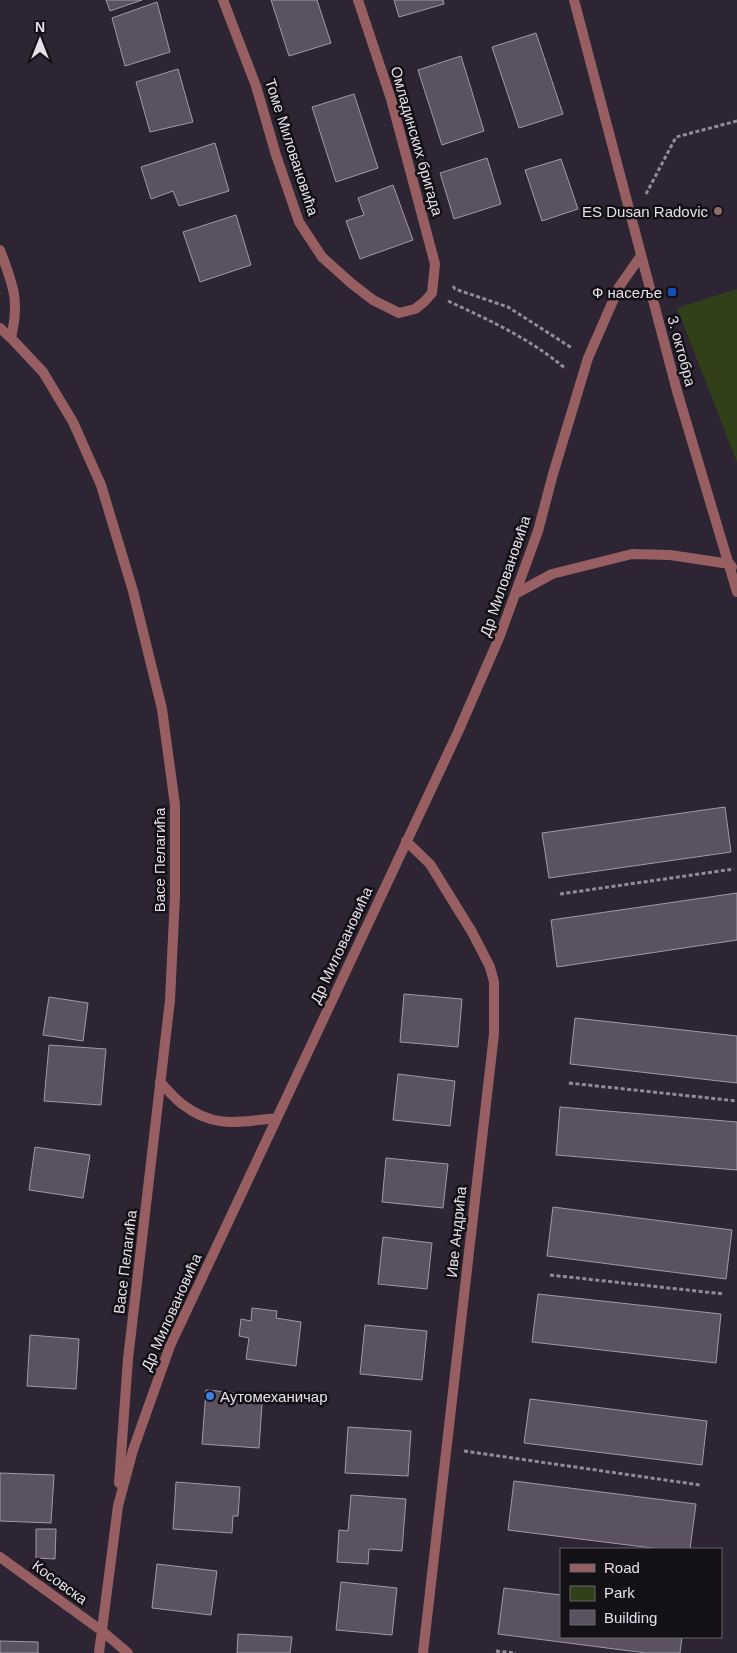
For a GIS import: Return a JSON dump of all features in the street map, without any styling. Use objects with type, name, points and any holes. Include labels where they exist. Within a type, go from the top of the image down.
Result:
[{"type":"street","name":"Томе Миловановића","points":[[223,0],[256,86],[276,155],[299,222],[322,257],[351,284],[373,300],[399,313],[415,309],[432,293]]},
{"type":"street","name":"Омладинских бригада","points":[[358,0],[391,99],[435,264],[432,293]]},
{"type":"street","name":"3. октобра","points":[[574,0],[640,257],[677,391],[737,592]]},
{"type":"street","points":[[0,250],[14,288],[16,318],[11,338]]},
{"type":"street","name":"Др Миловановића","points":[[100,1653],[118,1506],[136,1441],[170,1346],[312,1046],[500,638],[538,532],[580,380],[588,358],[619,287],[640,257]]},
{"type":"street","name":"Васе Пелагића","points":[[0,328],[44,372],[74,422],[102,485],[133,591],[162,709],[175,805],[175,896],[170,1000],[128,1359],[118,1506]]},
{"type":"street","points":[[516,593],[552,574],[632,554],[670,555],[730,564],[737,574]]},
{"type":"street","name":"Иве Андрића","points":[[406,841],[430,864],[479,945],[490,966],[494,982],[494,1034],[423,1653]]},
{"type":"street","points":[[160,1082],[181,1104],[201,1116],[216,1122],[277,1118]]},
{"type":"street","name":"Косовска","points":[[0,1557],[102,1631]]},
{"type":"street","points":[[102,1631],[128,1653]]},
{"type":"path","points":[[651,184],[676,137],[737,121]]},
{"type":"path","points":[[435,264],[455,289],[508,307],[588,358]]},
{"type":"path","points":[[432,293],[543,350],[580,380]]},
{"type":"path","points":[[560,894],[734,870]]},
{"type":"path","points":[[569,1084],[737,1101]]},
{"type":"path","points":[[550,1275],[724,1294]]},
{"type":"path","points":[[446,1449],[700,1485]]},
{"type":"path","points":[[496,1650],[516,1653]]},
{"type":"green space","points":[[737,289],[737,462],[677,308]]},
{"type":"building","points":[[106,0],[142,0],[110,11]]},
{"type":"building","points":[[271,0],[317,0],[331,43],[289,56]]},
{"type":"building","points":[[394,0],[443,0],[444,4],[399,17]]},
{"type":"building","points":[[157,2],[170,52],[125,66],[112,18]]},
{"type":"building","points":[[536,33],[563,114],[519,128],[492,47]]},
{"type":"building","points":[[461,56],[484,131],[442,145],[418,70]]},
{"type":"building","points":[[178,69],[193,122],[150,132],[136,82]]},
{"type":"building","points":[[354,94],[378,168],[336,182],[312,107]]},
{"type":"building","points":[[215,143],[229,191],[179,206],[173,191],[151,199],[141,167]]},
{"type":"building","points":[[487,158],[501,204],[454,219],[440,173]]},
{"type":"building","points":[[561,159],[578,209],[542,221],[525,170]]},
{"type":"building","points":[[393,185],[413,240],[360,259],[346,221],[364,215],[358,198]]},
{"type":"building","points":[[236,215],[251,265],[200,282],[183,232]]},
{"type":"building","points":[[725,807],[731,852],[549,878],[542,833]]},
{"type":"building","points":[[737,893],[737,940],[557,967],[551,920]]},
{"type":"building","points":[[404,994],[462,999],[458,1047],[400,1042]]},
{"type":"building","points":[[49,997],[88,1003],[83,1041],[43,1035]]},
{"type":"building","points":[[575,1018],[737,1036],[737,1083],[570,1064]]},
{"type":"building","points":[[49,1045],[106,1049],[101,1105],[44,1101]]},
{"type":"building","points":[[398,1074],[455,1081],[450,1126],[393,1120]]},
{"type":"building","points":[[560,1107],[737,1122],[737,1170],[556,1155]]},
{"type":"building","points":[[35,1147],[90,1155],[83,1198],[29,1190]]},
{"type":"building","points":[[386,1158],[448,1164],[443,1208],[382,1202]]},
{"type":"building","points":[[553,1207],[732,1230],[726,1279],[547,1256]]},
{"type":"building","points":[[383,1237],[432,1243],[427,1289],[378,1284]]},
{"type":"building","points":[[538,1294],[721,1314],[716,1363],[532,1342]]},
{"type":"building","points":[[252,1308],[277,1311],[276,1318],[301,1322],[296,1366],[246,1359],[249,1338],[239,1336],[241,1319],[251,1321]]},
{"type":"building","points":[[365,1325],[427,1331],[422,1380],[360,1374]]},
{"type":"building","points":[[30,1335],[79,1339],[76,1389],[27,1386]]},
{"type":"building","points":[[206,1390],[239,1393],[238,1402],[262,1404],[259,1448],[202,1444]]},
{"type":"building","points":[[530,1399],[707,1421],[702,1465],[524,1443]]},
{"type":"building","points":[[348,1427],[411,1431],[408,1476],[345,1473]]},
{"type":"building","points":[[0,1473],[54,1475],[51,1523],[0,1521]]},
{"type":"building","points":[[514,1481],[696,1504],[690,1548],[652,1548],[508,1530]]},
{"type":"building","points":[[176,1482],[240,1487],[238,1516],[233,1516],[232,1533],[173,1529]]},
{"type":"building","points":[[351,1495],[406,1499],[402,1551],[369,1549],[368,1564],[337,1562],[339,1530],[348,1531]]},
{"type":"building","points":[[36,1529],[56,1529],[55,1559],[36,1558]]},
{"type":"building","points":[[157,1564],[217,1571],[211,1615],[152,1608]]},
{"type":"building","points":[[341,1582],[397,1588],[392,1635],[336,1630]]},
{"type":"building","points":[[504,1588],[560,1595],[560,1638],[682,1638],[680,1653],[646,1653],[498,1634]]},
{"type":"building","points":[[238,1634],[292,1637],[290,1653],[237,1653]]},
{"type":"building","points":[[0,1641],[38,1642],[38,1653],[0,1653]]},
{"type":"place","name":"ES Dusan Radovic","points":[[718,211]]},
{"type":"place","name":"Ф насеље","points":[[672,292]]},
{"type":"place","name":"Аутомеханичар","points":[[210,1396]]}]
